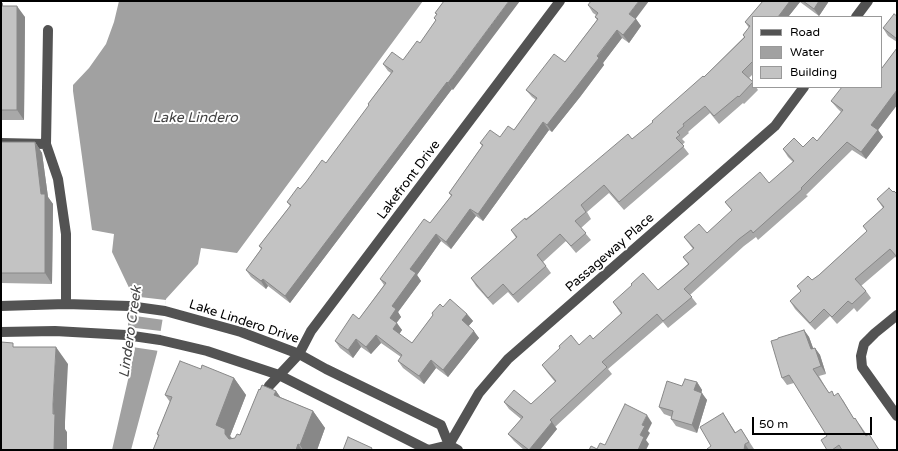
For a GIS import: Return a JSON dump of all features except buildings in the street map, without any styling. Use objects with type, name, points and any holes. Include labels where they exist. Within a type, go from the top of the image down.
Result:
[{"type":"street","name":"Lakefront Drive","points":[[260,407],[269,386],[299,354],[311,331],[560,1]]},
{"type":"street","points":[[857,16],[868,1]]},
{"type":"street","points":[[48,30],[46,144],[58,179],[66,234],[66,304]]},
{"type":"street","name":"Passageway Place","points":[[448,448],[479,393],[508,359],[775,126],[803,88]]},
{"type":"street","points":[[1,143],[46,144]]},
{"type":"street","name":"Lake Lindero Drive","points":[[1,306],[66,304],[129,306],[165,311],[241,332],[299,354],[326,369],[441,425],[448,448]]},
{"type":"street","points":[[897,316],[875,333],[864,344],[862,356],[862,367],[897,416]]},
{"type":"street","points":[[1,332],[56,331],[126,335],[160,340],[206,351],[279,375],[428,450],[448,448],[458,450]]},
{"type":"water","name":"Lake Lindero","points":[[119,1],[423,1],[237,253],[201,248],[198,264],[166,299],[157,353],[131,450],[112,450],[135,349],[128,325],[132,294],[112,252],[114,234],[92,230],[73,91],[73,85],[89,68],[106,44],[114,22]]},
{"type":"pier","points":[[131,296],[166,300],[164,320],[128,315]]},
{"type":"pier","points":[[127,327],[161,331],[159,351],[132,347]]},
{"type":"water label","name":"Lindero Creek","points":[[131,332]]}]
